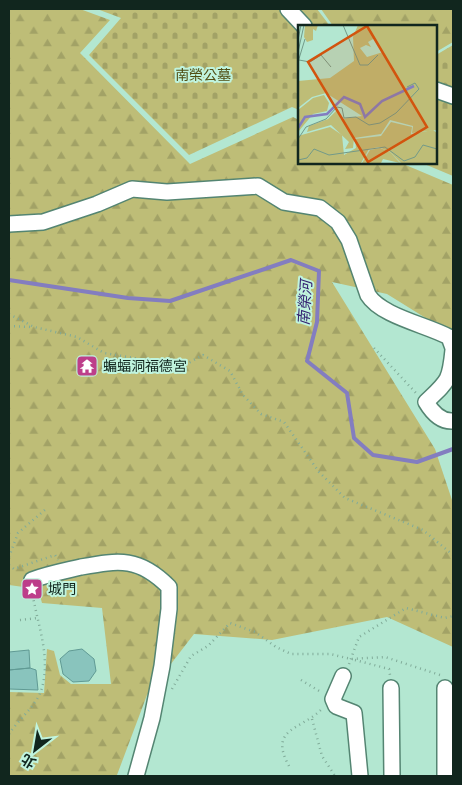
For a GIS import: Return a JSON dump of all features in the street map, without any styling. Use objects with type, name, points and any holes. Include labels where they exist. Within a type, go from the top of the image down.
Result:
[{"type":"lane","points":[[288,9],[303,25]]},
{"type":"lane","points":[[437,90],[453,96]]},
{"type":"lane","points":[[9,224],[42,222],[97,204],[132,189],[167,192],[258,186],[284,202],[320,208],[338,222],[349,240],[368,295],[373,302],[449,337],[453,349],[451,374],[444,386],[426,402],[433,414],[453,421]]},
{"type":"lane","points":[[32,580],[49,573],[104,562],[127,562],[154,572],[169,587],[169,609],[152,718],[136,776]]},
{"type":"lane","points":[[343,676],[333,699],[336,706],[354,713],[360,776]]},
{"type":"lane","points":[[391,688],[392,776]]},
{"type":"lane","points":[[445,688],[446,776]]},
{"type":"path","points":[[9,314],[34,327]]},
{"type":"path","points":[[9,326],[34,327],[77,337],[104,353],[146,360],[172,372],[203,356],[230,371],[243,395],[261,414],[284,422],[319,472],[346,498],[423,530],[453,555]]},
{"type":"path","points":[[374,348],[426,402]]},
{"type":"path","points":[[9,557],[18,533],[46,509]]},
{"type":"path","points":[[9,734],[41,692],[45,656],[32,580]]},
{"type":"path","points":[[351,659],[359,636],[406,608],[445,618],[453,616]]},
{"type":"path","points":[[20,620],[38,618]]},
{"type":"path","points":[[172,690],[191,656],[208,646],[230,623],[255,632],[276,647],[291,654],[330,654],[389,669],[391,688]]},
{"type":"path","points":[[351,659],[385,657],[425,669]]},
{"type":"path","points":[[289,766],[281,752],[282,740],[291,729],[312,719],[333,699],[301,680]]},
{"type":"path","points":[[312,719],[322,756],[335,776]]},
{"type":"green space","points":[[9,9],[80,9],[110,20],[80,53],[190,164],[293,117],[298,120],[298,164],[403,164],[453,185],[453,335],[387,294],[332,282],[435,449],[453,503],[453,647],[387,617],[272,640],[194,634],[147,695],[117,775],[9,776],[9,692],[44,693],[47,649],[54,651],[60,675],[71,684],[111,684],[102,608],[42,603],[38,589],[9,585]]},
{"type":"green space","name":"南榮公墓","points":[[97,9],[317,9],[329,25],[298,25],[298,110],[292,107],[189,155],[89,55],[121,18]]},
{"type":"green space","points":[[321,9],[453,9],[453,42],[437,51],[437,25],[332,25]]},
{"type":"green space","points":[[453,45],[453,176],[424,164],[437,164],[437,54]]},
{"type":"building","points":[[82,649],[94,659],[96,671],[89,681],[73,682],[63,674],[60,659],[69,651]]},
{"type":"building","points":[[29,650],[30,668],[9,670],[9,652]]},
{"type":"building","points":[[30,668],[36,670],[38,690],[9,689],[9,670]]},
{"type":"waterway","name":"南榮河","points":[[9,280],[128,298],[170,301],[291,260],[319,271],[317,322],[307,361],[347,393],[354,438],[373,455],[417,462],[453,449]]},
{"type":"place","name":"蝙蝠洞福德宮","points":[[87,366]]},
{"type":"place","name":"城門","points":[[32,589]]}]
